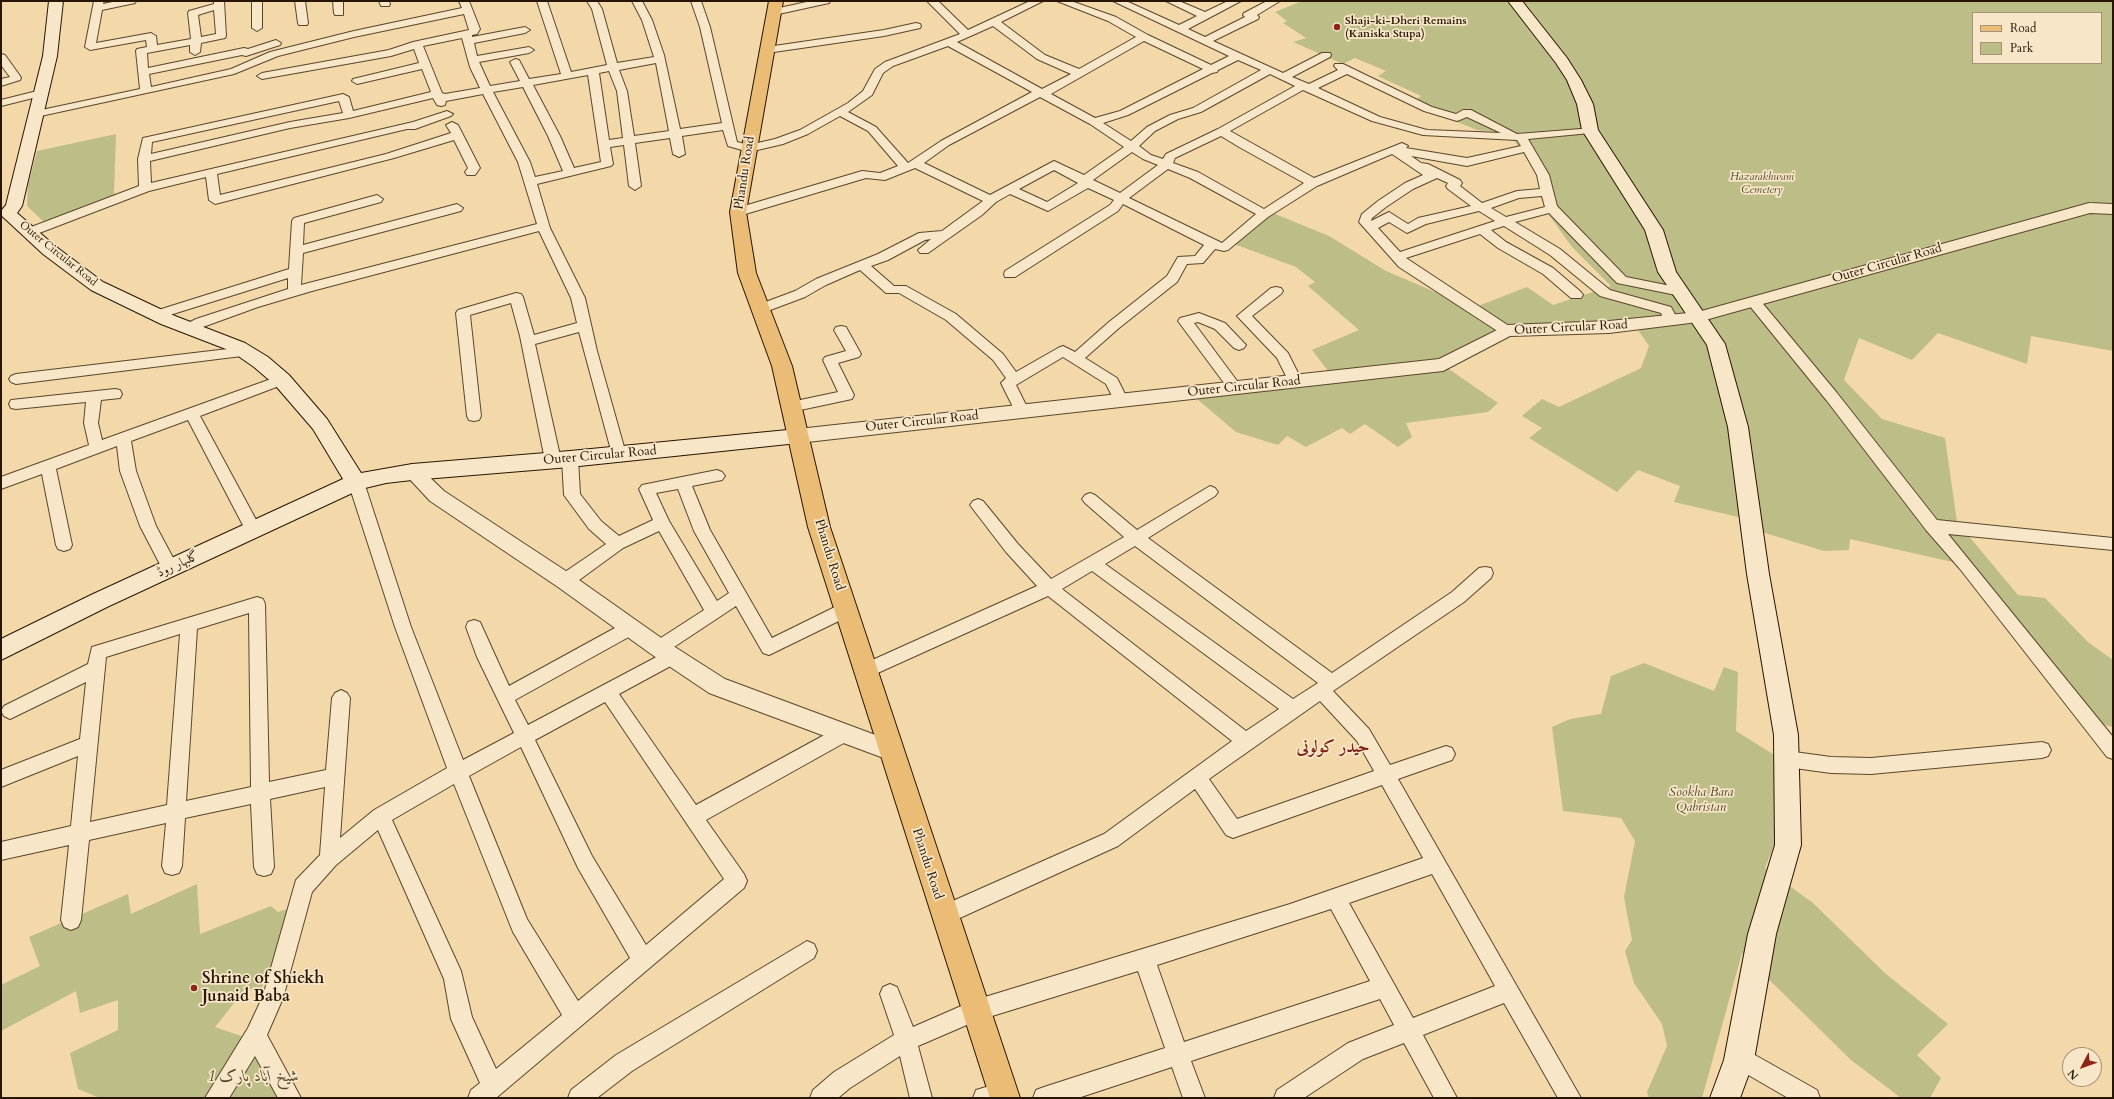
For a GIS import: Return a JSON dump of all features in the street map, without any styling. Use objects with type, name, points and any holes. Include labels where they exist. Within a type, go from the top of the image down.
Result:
[{"type":"main road","name":"Outer Circular Road","points":[[56,1],[50,56],[14,206],[5,212],[97,286],[157,315],[246,352],[260,362],[282,380],[320,424],[356,482],[386,475],[412,472],[561,460],[798,436]]},
{"type":"main road","points":[[1515,1],[1562,61],[1574,80],[1585,104],[1590,130],[1654,230],[1667,272],[1716,344],[1738,427],[1758,574],[1786,735],[1788,845],[1762,934],[1739,1057],[1725,1098]]},
{"type":"main road","name":"Phandu Road","points":[[775,6],[738,212],[747,273],[782,366],[819,527],[889,750],[975,1011],[997,1096]]},
{"type":"main road","name":"گلبہار روڈ","points":[[1,650],[99,601],[171,569],[253,529],[356,482]]},
{"type":"street","points":[[131,1],[99,4],[90,47],[151,36],[152,49]]},
{"type":"street","points":[[257,1],[257,28]]},
{"type":"street","points":[[300,1],[303,23]]},
{"type":"street","points":[[338,1],[339,13]]},
{"type":"street","points":[[542,1],[567,76]]},
{"type":"street","points":[[592,1],[604,32],[613,67],[622,91],[628,140],[636,186]]},
{"type":"street","points":[[637,1],[647,20],[660,59],[679,154]]},
{"type":"street","points":[[696,1],[705,27],[732,144],[749,149],[779,142],[804,132],[840,112],[868,93],[879,71],[889,64],[949,42],[1038,1]]},
{"type":"street","points":[[775,6],[825,1]]},
{"type":"street","points":[[932,1],[967,34]]},
{"type":"street","points":[[1013,1],[1023,7]]},
{"type":"street","points":[[1062,1],[1112,19],[1213,70]]},
{"type":"street","points":[[1118,1],[1268,71],[1376,119],[1427,134],[1519,136],[1590,130]]},
{"type":"street","points":[[1171,1],[1205,16]]},
{"type":"street","points":[[1180,29],[1236,1]]},
{"type":"street","points":[[1204,41],[1254,17],[1248,15],[1275,1]]},
{"type":"street","points":[[146,91],[141,51],[196,41],[221,36],[219,4],[193,13],[196,41],[194,61]]},
{"type":"street","points":[[36,114],[234,71],[274,54],[466,6],[475,29],[467,37]]},
{"type":"street","points":[[994,22],[1041,57],[1080,74]]},
{"type":"street","points":[[767,50],[916,26]]},
{"type":"street","points":[[262,76],[391,53],[417,44],[525,30]]},
{"type":"street","points":[[144,72],[244,51],[246,53],[307,34],[316,43]]},
{"type":"street","points":[[738,212],[866,174],[881,178],[911,166],[946,143],[1080,74],[1144,36]]},
{"type":"street","points":[[467,37],[474,60],[487,90],[524,162],[543,226],[578,298],[584,326],[619,454]]},
{"type":"street","points":[[949,42],[1094,122],[1147,157],[1194,175],[1264,214]]},
{"type":"street","points":[[417,44],[436,94],[474,168],[471,172]]},
{"type":"street","points":[[474,60],[529,50]]},
{"type":"street","points":[[1283,77],[1326,55]]},
{"type":"street","points":[[1094,122],[1124,113],[1213,70],[1237,56]]},
{"type":"street","points":[[1,57],[16,78],[1,82]]},
{"type":"street","points":[[144,159],[290,125],[349,115],[436,94],[443,98],[660,59]]},
{"type":"street","points":[[515,62],[554,136],[570,173]]},
{"type":"street","points":[[357,81],[425,65]]},
{"type":"street","points":[[1010,274],[1114,208],[1120,198],[1167,164],[1170,156],[1222,131],[1342,68],[1428,109],[1457,118],[1467,112],[1519,136],[1544,175],[1547,192],[1553,209],[1622,280],[1681,292]]},
{"type":"street","points":[[530,182],[606,166],[607,164],[593,71]]},
{"type":"street","points":[[1010,189],[1048,207],[1084,185],[1085,180],[1132,147],[1151,129],[1174,117],[1197,110],[1268,71]]},
{"type":"street","points":[[1,103],[41,93]]},
{"type":"street","points":[[145,188],[144,159],[147,140],[343,97],[349,115]]},
{"type":"street","points":[[840,112],[872,129],[911,166],[988,199],[992,198]]},
{"type":"street","points":[[30,232],[145,188],[410,125],[411,127],[446,114]]},
{"type":"street","points":[[604,144],[727,126]]},
{"type":"street","points":[[1222,131],[1243,145],[1313,183]]},
{"type":"street","points":[[924,250],[978,212],[992,198],[1054,165],[1212,244],[1224,247],[1264,214],[1313,183],[1394,150],[1427,134]]},
{"type":"street","points":[[211,172],[215,200],[390,156],[457,135]]},
{"type":"street","points":[[1394,150],[1467,162],[1495,154],[1528,148]]},
{"type":"street","points":[[1394,150],[1456,183],[1452,186],[1481,207],[1555,252],[1605,294],[1666,310],[1671,320]]},
{"type":"street","points":[[1394,150],[1432,176],[1409,186],[1366,217],[1365,222],[1404,264],[1507,331]]},
{"type":"street","points":[[1370,228],[1389,216],[1407,229],[1422,220],[1481,207],[1517,195],[1547,192]]},
{"type":"street","points":[[294,292],[298,222],[377,199]]},
{"type":"street","points":[[296,252],[457,208]]},
{"type":"street","name":"Outer Circular Road","points":[[798,436],[1443,364],[1507,331],[1610,327],[1698,317],[2089,208],[2113,209]]},
{"type":"street","points":[[1397,256],[1553,209]]},
{"type":"street","points":[[189,328],[201,322],[294,292],[543,226]]},
{"type":"street","points":[[1483,230],[1502,244],[1548,272],[1576,295]]},
{"type":"street","points":[[760,309],[800,294],[821,282],[883,257],[905,244],[923,236],[946,235]]},
{"type":"street","points":[[1076,359],[1114,325],[1172,279],[1183,260],[1198,260],[1212,244]]},
{"type":"street","points":[[862,265],[891,290],[901,289],[951,317],[998,357],[1014,379]]},
{"type":"street","points":[[157,315],[296,271]]},
{"type":"street","points":[[1276,291],[1244,316],[1283,356],[1295,381]]},
{"type":"street","points":[[474,416],[463,313],[516,297],[561,460],[572,494],[595,525],[617,544]]},
{"type":"street","points":[[1754,302],[1832,397],[1932,526],[1971,572],[2113,751]]},
{"type":"street","points":[[1235,388],[1185,321],[1198,317],[1220,326],[1239,345]]},
{"type":"street","points":[[528,341],[584,326]]},
{"type":"street","points":[[792,407],[847,394],[830,360],[854,354],[841,330]]},
{"type":"street","points":[[16,379],[246,352]]},
{"type":"street","points":[[1022,411],[1008,383],[1063,352],[1112,381],[1121,400]]},
{"type":"street","points":[[1,483],[282,380]]},
{"type":"street","points":[[16,404],[115,394]]},
{"type":"street","points":[[94,397],[91,423],[97,448]]},
{"type":"street","points":[[192,414],[253,529]]},
{"type":"street","points":[[123,439],[128,471],[143,512],[171,569]]},
{"type":"street","points":[[48,466],[64,546]]},
{"type":"street","points":[[412,472],[437,496],[565,581],[666,653],[717,686],[889,750]]},
{"type":"street","points":[[714,611],[662,523],[647,489],[717,476]]},
{"type":"street","points":[[356,482],[403,627],[458,772],[520,925],[575,1017]]},
{"type":"street","points":[[683,482],[702,531],[770,648],[845,610]]},
{"type":"street","points":[[864,671],[999,612],[1049,588],[1136,538],[1210,492]]},
{"type":"street","points":[[1090,499],[1136,538],[1326,687],[1363,735],[1570,1098]]},
{"type":"street","points":[[978,505],[1012,548],[1049,588],[1246,741]]},
{"type":"street","points":[[565,581],[617,544],[662,523]]},
{"type":"street","points":[[1932,526],[2113,544]]},
{"type":"street","points":[[1092,563],[1293,710]]},
{"type":"street","points":[[944,915],[1111,840],[1246,741],[1458,597],[1485,573]]},
{"type":"street","points":[[216,1098],[256,1036],[273,998],[303,887],[329,859],[381,816],[458,772],[526,737],[607,692],[666,653],[714,611],[740,595]]},
{"type":"street","points":[[71,920],[98,652],[257,604],[261,839],[264,867]]},
{"type":"street","points":[[172,866],[189,625]]},
{"type":"street","points":[[474,627],[486,657],[526,737],[585,862],[643,960]]},
{"type":"street","points":[[506,696],[630,628]]},
{"type":"street","points":[[10,712],[97,668]]},
{"type":"street","points":[[381,816],[454,978],[462,1019],[486,1092],[736,881],[694,817],[607,692]]},
{"type":"street","points":[[329,859],[341,698]]},
{"type":"street","points":[[694,817],[845,733]]},
{"type":"street","points":[[1,779],[88,744]]},
{"type":"street","points":[[1787,759],[1831,765],[1871,766],[2042,750]]},
{"type":"street","points":[[1197,777],[1233,830],[1446,754]]},
{"type":"street","points":[[1,852],[336,776]]},
{"type":"street","points":[[821,1098],[842,1080],[906,1040],[975,1011],[1290,914],[1335,897],[1436,863]]},
{"type":"street","points":[[1335,897],[1446,1098]]},
{"type":"street","points":[[579,1098],[624,1063],[806,951]]},
{"type":"street","points":[[1144,959],[1194,1098]]},
{"type":"street","points":[[1044,1098],[1385,986]]},
{"type":"street","points":[[1285,1098],[1356,1051],[1408,1029],[1509,991]]},
{"type":"street","points":[[890,994],[906,1040],[921,1098]]},
{"type":"street","points":[[256,1036],[290,1098]]},
{"type":"street","points":[[1739,1057],[1809,1098]]},
{"type":"green space","name":"Hazarakhwani Cemetery","points":[[1302,1],[2113,1],[2113,351],[2031,336],[2027,364],[1938,333],[1912,360],[1859,338],[1844,380],[1882,419],[1945,438],[1957,522],[2018,595],[2045,598],[2088,642],[2113,660],[2113,727],[2089,721],[1966,565],[1850,539],[1849,550],[1824,551],[1752,529],[1751,520],[1674,502],[1680,486],[1638,470],[1617,492],[1529,438],[1542,428],[1522,416],[1542,399],[1559,407],[1641,368],[1649,346],[1634,324],[1507,331],[1443,365],[1498,403],[1488,412],[1406,423],[1412,437],[1398,447],[1365,424],[1350,434],[1342,428],[1306,447],[1287,436],[1278,445],[1236,432],[1190,393],[1332,376],[1312,350],[1359,330],[1308,286],[1315,282],[1296,267],[1226,241],[1263,209],[1329,236],[1386,271],[1473,308],[1527,287],[1553,305],[1611,286],[1572,247],[1544,208],[1536,172],[1509,133],[1477,130],[1411,103],[1421,96],[1378,76],[1386,71],[1355,58],[1343,64],[1293,42],[1306,38],[1283,23],[1287,21],[1275,12]]},
{"type":"green space","points":[[116,134],[114,193],[121,197],[47,225],[27,206],[28,185],[37,151]]},
{"type":"green space","name":"Sookha Bara Qabristan","points":[[1644,663],[1714,691],[1724,667],[1738,672],[1736,731],[1776,756],[1780,830],[1765,868],[1813,903],[1886,974],[1948,1024],[1917,1055],[1941,1078],[1930,1098],[1901,1098],[1851,1060],[1742,953],[1702,1098],[1649,1098],[1647,1092],[1667,1046],[1662,1024],[1634,983],[1625,951],[1632,940],[1624,897],[1635,841],[1621,818],[1563,811],[1552,727],[1570,719],[1601,714],[1611,676]]},
{"type":"green space","points":[[197,884],[200,934],[271,906],[278,912],[299,905],[283,963],[272,963],[259,994],[247,987],[215,1027],[244,1037],[205,1098],[100,1098],[78,1089],[70,1053],[118,1030],[118,1000],[80,1013],[76,991],[1,1031],[1,985],[40,966],[29,937],[128,894],[131,914]]},
{"type":"green space","name":"شیخ آباد پارک 1","points":[[256,1036],[290,1098],[216,1098]]},
{"type":"place","name":"Shaji-ki-Dheri Remains (Kaniska Stupa)","points":[[1337,27]]},
{"type":"place","name":"Shrine of Shiekh Junaid Baba","points":[[194,988]]},
{"type":"district","name":"حیدر کولونی","points":[[1333,748]]}]
